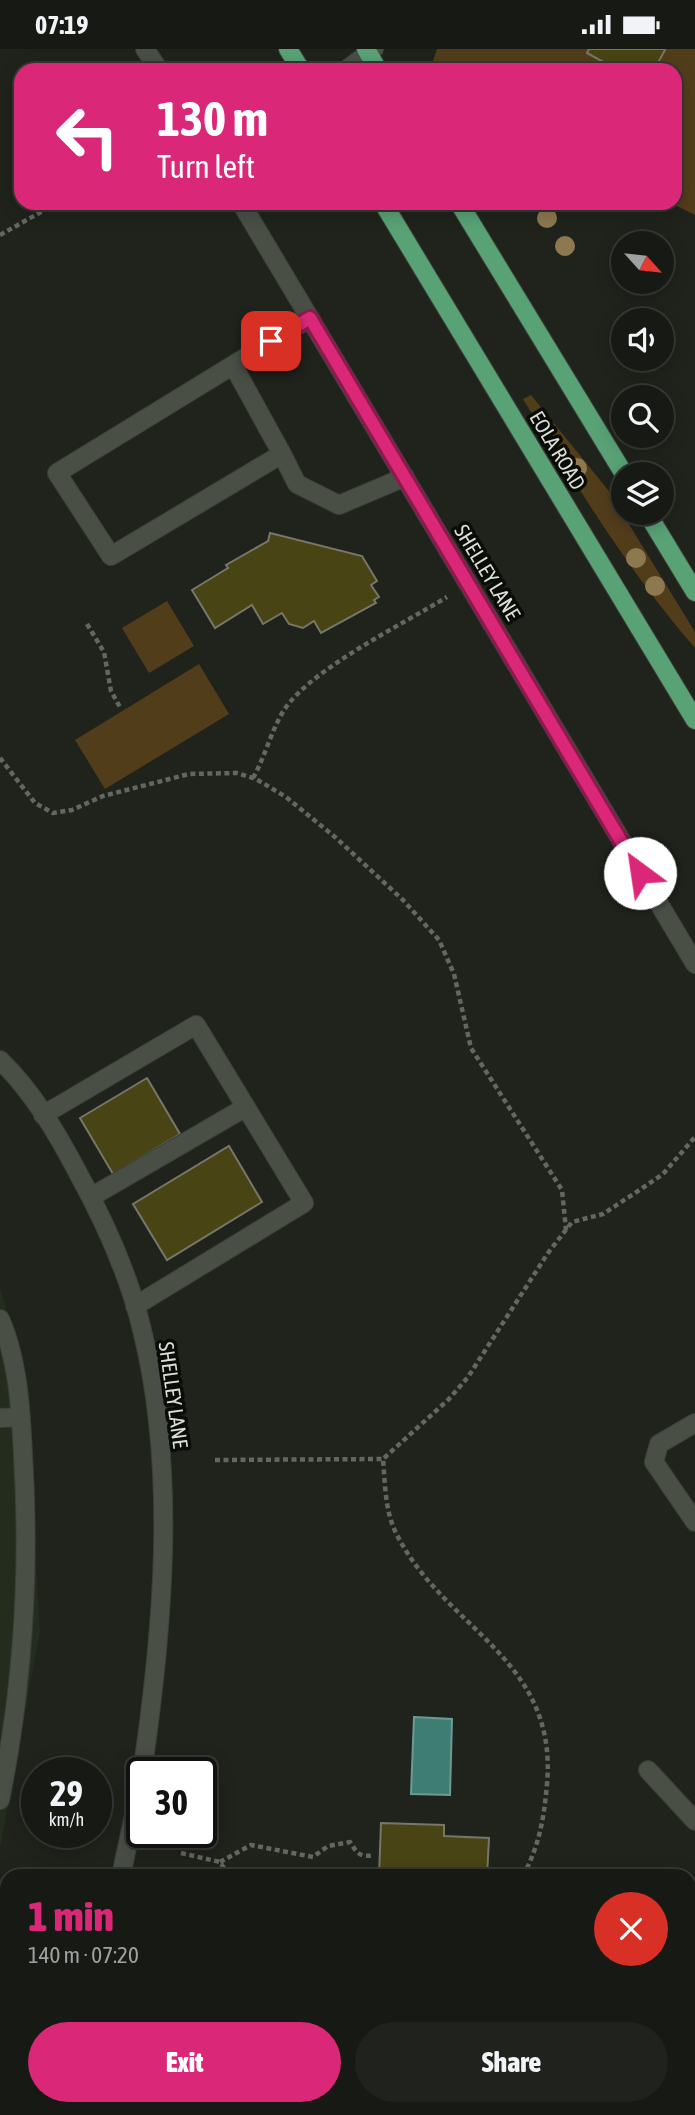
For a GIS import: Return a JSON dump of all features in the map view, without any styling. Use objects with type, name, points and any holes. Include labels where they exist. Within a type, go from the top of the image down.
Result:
[{"type":"main road","name":"EOLA ROAD","points":[[387,210],[695,720]]},
{"type":"main road","name":"EOLA ROAD","points":[[463,210],[617,462]]},
{"type":"main road","points":[[654,525],[695,592]]},
{"type":"street","name":"SHELLEY LANE","points":[[245,210],[695,964]]},
{"type":"street","points":[[282,454],[111,556],[57,473],[310,318]]},
{"type":"street","points":[[233,365],[297,484],[339,505],[405,477]]},
{"type":"street","points":[[43,1115],[196,1025],[304,1203],[135,1305]]},
{"type":"street","name":"SHELLEY LANE","points":[[0,1060],[19,1079],[62,1141],[91,1197],[122,1267],[142,1330],[159,1417],[162,1510],[158,1635],[144,1757]]},
{"type":"street","points":[[91,1197],[246,1108]]},
{"type":"street","points":[[0,1319],[8,1336],[21,1417],[26,1507],[25,1610],[19,1679],[0,1800]]},
{"type":"street","points":[[0,1418],[21,1417]]},
{"type":"street","points":[[695,1423],[659,1444],[654,1462],[695,1522]]},
{"type":"street","points":[[648,1770],[695,1821]]},
{"type":"street","name":"SHELLEY LANE","points":[[122,1869],[127,1848]]},
{"type":"path","points":[[0,235],[45,210]]},
{"type":"path","points":[[253,778],[285,709],[303,690],[328,670],[468,584]]},
{"type":"path","points":[[87,624],[104,652],[111,691],[121,709]]},
{"type":"path","points":[[0,758],[35,803],[53,813],[72,810],[103,796],[190,774],[237,773],[253,778],[286,797],[335,837],[403,900],[439,940],[454,974],[471,1048],[562,1190],[566,1231]]},
{"type":"path","points":[[215,1460],[383,1459],[449,1399],[468,1377],[572,1222],[603,1214],[663,1174],[695,1137]]},
{"type":"path","points":[[383,1459],[386,1497],[395,1530],[416,1566],[493,1646],[530,1690],[545,1725],[549,1757],[543,1827],[527,1869]]},
{"type":"path","points":[[181,1853],[220,1862],[251,1845],[313,1857],[328,1846],[350,1842],[357,1853],[364,1857],[373,1855]]},
{"type":"path","points":[[220,1862],[224,1869]]},
{"type":"shaded area","points":[[437,49],[695,49],[695,215],[682,208],[682,63],[433,61]]},
{"type":"shaded area","points":[[531,395],[608,490],[611,495],[611,525],[629,525],[695,632],[695,648],[625,558],[523,399]]},
{"type":"shaded area","points":[[167,601],[194,646],[149,673],[122,628]]},
{"type":"shaded area","points":[[199,664],[229,714],[105,789],[75,740]]},
{"type":"shaded area","points":[[0,1288],[25,1375],[40,1632],[0,1848]]},
{"type":"water","points":[[414,1717],[452,1719],[450,1795],[411,1794]]},
{"type":"building","points":[[589,49],[665,50],[658,63],[605,63],[587,53]]},
{"type":"building","points":[[270,533],[362,556],[377,581],[371,585],[379,597],[374,600],[376,603],[321,633],[314,621],[303,628],[289,624],[282,613],[263,624],[252,605],[215,628],[192,590],[228,568],[226,565],[268,541]]},
{"type":"building","points":[[147,1078],[180,1134],[113,1174],[80,1118]]},
{"type":"building","points":[[229,1146],[262,1202],[167,1260],[133,1204]]},
{"type":"building","points":[[381,1823],[444,1825],[444,1836],[489,1838],[487,1869],[379,1869]]},
{"type":"route","points":[[271,341],[310,318],[640,873]]}]
